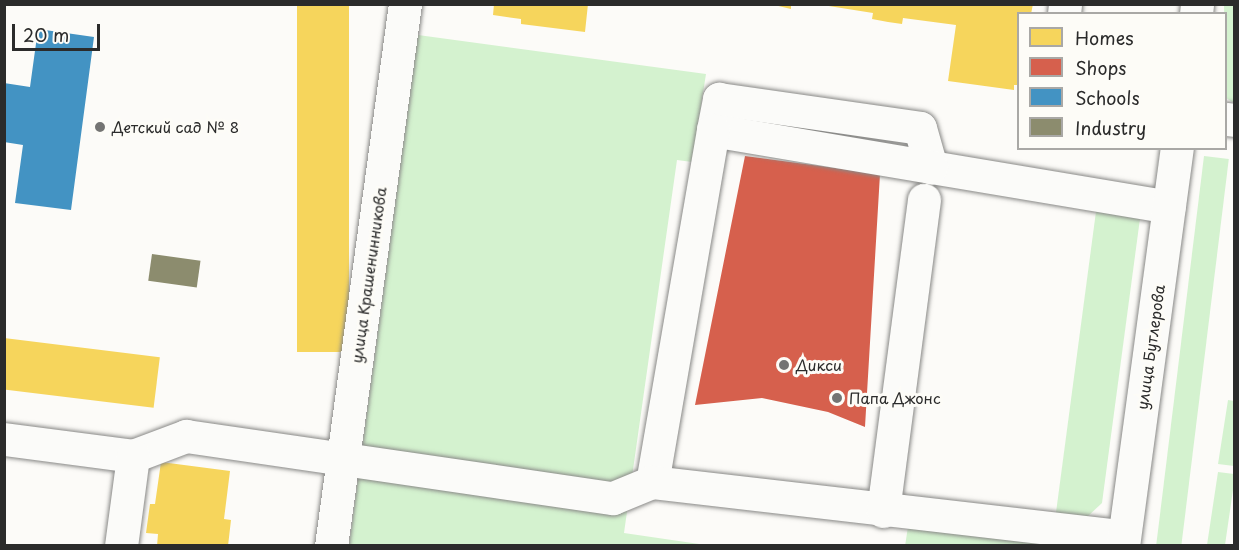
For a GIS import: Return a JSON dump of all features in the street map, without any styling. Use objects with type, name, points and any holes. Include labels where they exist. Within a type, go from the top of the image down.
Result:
[{"type":"street","name":"улица Крашенинникова","points":[[331,546],[405,4]]},
{"type":"street","points":[[652,482],[713,130],[1169,207]]},
{"type":"street","name":"улица Бутлерова","points":[[1124,542],[1178,150]]},
{"type":"street","points":[[883,511],[924,200]]},
{"type":"street","points":[[4,439],[133,456],[186,436],[342,456],[613,498],[652,482],[1124,542]]},
{"type":"street","points":[[121,546],[133,456]]},
{"type":"green space","points":[[1224,5],[1234,5],[1234,103],[1227,99],[1227,12],[1224,12]]},
{"type":"green space","points":[[418,35],[706,74],[692,162],[677,160],[624,533],[706,545],[349,546]]},
{"type":"green space","points":[[1204,156],[1229,159],[1181,546],[1156,546]]},
{"type":"green space","points":[[1097,204],[1141,211],[1102,503],[1087,517],[1055,520]]},
{"type":"green space","points":[[1228,400],[1234,401],[1234,466],[1218,464]]},
{"type":"green space","points":[[1218,472],[1234,474],[1225,545],[1207,545]]},
{"type":"green space","points":[[908,527],[1038,541],[1037,546],[905,546]]},
{"type":"building: Homes","points":[[297,4],[349,4],[349,352],[297,352]]},
{"type":"building: Homes","points":[[494,4],[588,4],[585,32],[521,24],[521,19],[493,15]]},
{"type":"building: Homes","points":[[770,4],[791,4],[791,9]]},
{"type":"building: Homes","points":[[816,4],[1033,4],[1031,12],[1017,12],[1017,85],[1014,85],[1014,90],[948,81],[956,25],[903,18],[902,24],[888,22],[872,19],[873,13]]},
{"type":"building: Homes","points":[[4,338],[160,357],[154,408],[4,389]]},
{"type":"building: Homes","points":[[161,462],[230,471],[224,519],[231,520],[228,546],[157,546],[158,534],[146,533],[150,504],[155,504]]},
{"type":"building: Shops","points":[[745,156],[880,174],[865,427],[828,412],[762,398],[695,405]]},
{"type":"building: Schools","points":[[38,29],[94,37],[71,210],[15,203],[23,145],[4,142],[4,83],[30,87]]},
{"type":"building: Industry","points":[[152,254],[201,261],[197,288],[148,281]]},
{"type":"place","name":"Детский сад № 8","points":[[100,127]]},
{"type":"place","name":"Дикси","points":[[784,365]]},
{"type":"place","name":"Папа Джонс","points":[[837,398]]}]
